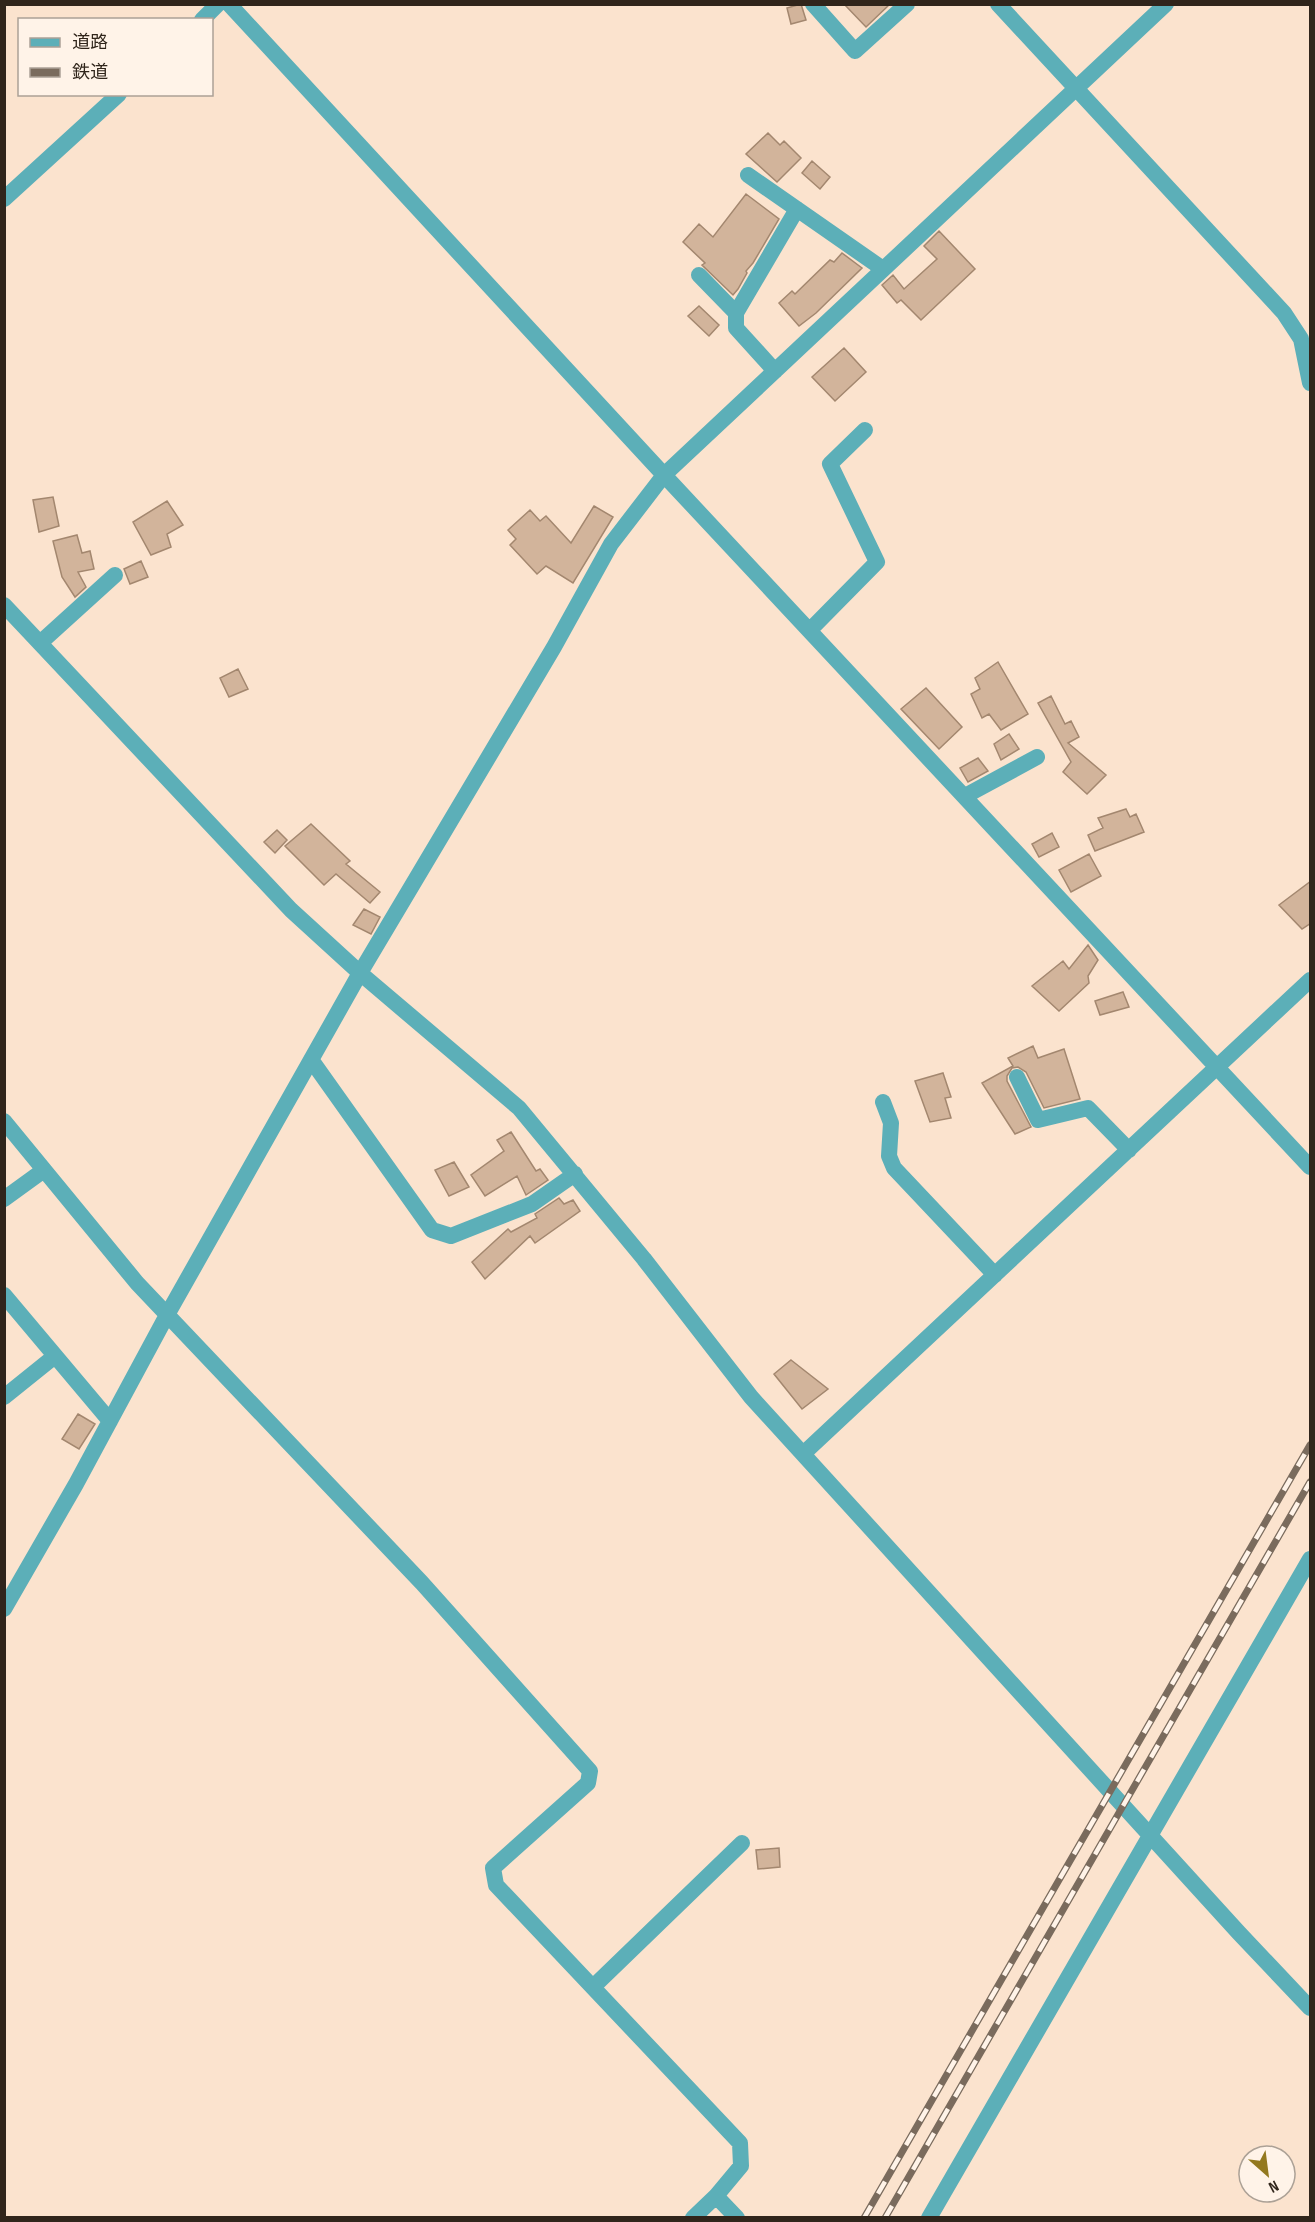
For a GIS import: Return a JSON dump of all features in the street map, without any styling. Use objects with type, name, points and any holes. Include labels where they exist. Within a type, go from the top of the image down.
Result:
[{"type":"street","points":[[204,18],[218,4]]},
{"type":"street","points":[[229,4],[664,475],[1311,1167]]},
{"type":"street","points":[[813,4],[855,51],[907,4]]},
{"type":"street","points":[[998,4],[1284,313],[1300,339],[1311,383]]},
{"type":"street","points":[[5,1606],[360,973],[554,647],[610,544],[664,475],[1166,4]]},
{"type":"street","points":[[4,200],[117,96]]},
{"type":"street","points":[[748,175],[883,269]]},
{"type":"street","points":[[775,371],[736,328],[736,312],[797,209]]},
{"type":"street","points":[[699,274],[736,312]]},
{"type":"street","points":[[810,630],[877,562],[830,464],[865,430]]},
{"type":"street","points":[[40,643],[115,575]]},
{"type":"street","points":[[4,605],[276,894],[360,973],[519,1108],[575,1174],[751,1397],[1311,2008]]},
{"type":"street","points":[[965,796],[1036,757]]},
{"type":"street","points":[[803,1454],[1311,980]]},
{"type":"street","points":[[312,1061],[432,1230],[451,1236],[532,1204],[575,1174]]},
{"type":"street","points":[[1017,1077],[1038,1120],[1088,1108],[1129,1150]]},
{"type":"street","points":[[883,1102],[891,1123],[889,1156],[894,1168],[995,1275]]},
{"type":"street","points":[[4,1121],[137,1283],[422,1583],[590,1771],[588,1783],[493,1868],[496,1885],[740,2143],[741,2166],[716,2196],[693,2217]]},
{"type":"street","points":[[4,1199],[44,1170]]},
{"type":"street","points":[[4,1295],[110,1421]]},
{"type":"street","points":[[4,1397],[55,1356]]},
{"type":"street","points":[[929,2217],[1311,1559]]},
{"type":"street","points":[[593,1987],[742,1843]]},
{"type":"street","points":[[716,2196],[737,2217]]},
{"type":"building","points":[[801,4],[806,20],[791,24],[787,8]]},
{"type":"building","points":[[844,4],[890,4],[866,27]]},
{"type":"building","points":[[768,133],[780,145],[784,141],[801,158],[777,182],[746,154]]},
{"type":"building","points":[[812,161],[830,177],[820,189],[802,173]]},
{"type":"building","points":[[746,194],[779,219],[733,295],[702,265],[705,263],[683,242],[699,224],[713,237]]},
{"type":"building","points":[[939,231],[975,269],[921,320],[901,300],[897,303],[882,285],[893,275],[904,289],[937,259],[924,246]]},
{"type":"building","points":[[842,253],[862,268],[816,313],[799,326],[779,303],[792,291],[795,294],[830,260],[834,262]]},
{"type":"building","points":[[699,306],[719,325],[709,336],[688,316]]},
{"type":"building","points":[[844,348],[866,372],[835,401],[812,377]]},
{"type":"building","points":[[53,497],[59,526],[39,532],[33,500]]},
{"type":"building","points":[[167,501],[183,525],[167,534],[171,547],[151,555],[133,522]]},
{"type":"building","points":[[594,506],[613,517],[573,583],[546,566],[537,574],[510,545],[516,539],[508,530],[530,510],[540,521],[546,516],[571,543]]},
{"type":"building","points":[[77,535],[82,553],[90,551],[94,569],[78,572],[86,587],[75,597],[62,577],[53,541]]},
{"type":"building","points":[[141,561],[148,577],[130,584],[124,569]]},
{"type":"building","points":[[998,662],[1028,714],[1001,730],[989,714],[982,718],[971,694],[980,689],[975,678]]},
{"type":"building","points":[[238,669],[248,689],[229,697],[220,678]]},
{"type":"building","points":[[926,688],[962,727],[939,749],[901,709]]},
{"type":"building","points":[[1051,696],[1065,724],[1071,721],[1079,737],[1068,743],[1106,775],[1087,794],[1063,772],[1071,762],[1038,703]]},
{"type":"building","points":[[1009,734],[1019,749],[1001,760],[994,744]]},
{"type":"building","points":[[978,758],[988,771],[968,782],[960,768]]},
{"type":"building","points":[[1126,809],[1130,817],[1136,814],[1144,832],[1095,851],[1088,835],[1103,828],[1098,818]]},
{"type":"building","points":[[311,824],[350,861],[346,864],[380,892],[370,903],[336,874],[324,885],[285,846]]},
{"type":"building","points":[[277,830],[287,840],[275,853],[264,842]]},
{"type":"building","points":[[1052,833],[1059,847],[1039,857],[1032,844]]},
{"type":"building","points":[[1089,854],[1101,876],[1071,892],[1059,870]]},
{"type":"building","points":[[1311,881],[1311,923],[1302,929],[1279,905]]},
{"type":"building","points":[[364,909],[380,917],[371,934],[353,925]]},
{"type":"building","points":[[1088,945],[1098,960],[1088,976],[1089,983],[1059,1011],[1032,986],[1063,961],[1069,969]]},
{"type":"building","points":[[1123,992],[1129,1007],[1100,1015],[1095,1001]]},
{"type":"building","points":[[1033,1046],[1038,1058],[1064,1049],[1080,1099],[1044,1108],[1026,1072],[1018,1067],[1012,1068],[1007,1081],[1031,1127],[1015,1134],[982,1083],[1013,1066],[1008,1058]]},
{"type":"building","points":[[943,1073],[951,1097],[945,1098],[951,1118],[930,1122],[915,1081]]},
{"type":"building","points":[[511,1132],[536,1171],[540,1169],[548,1180],[526,1195],[517,1176],[485,1196],[471,1175],[504,1151],[497,1140]]},
{"type":"building","points":[[454,1162],[469,1187],[449,1196],[435,1170]]},
{"type":"building","points":[[559,1198],[564,1204],[573,1200],[580,1211],[535,1243],[530,1236],[485,1279],[472,1262],[508,1229],[511,1232],[537,1218],[535,1214]]},
{"type":"building","points":[[791,1360],[828,1389],[802,1409],[774,1374]]},
{"type":"building","points":[[78,1414],[95,1424],[79,1449],[62,1439]]},
{"type":"building","points":[[779,1848],[780,1867],[758,1869],[756,1850]]},
{"type":"railway","points":[[864,2218],[1310,1445]]},
{"type":"railway","points":[[885,2218],[1310,1482]]}]
